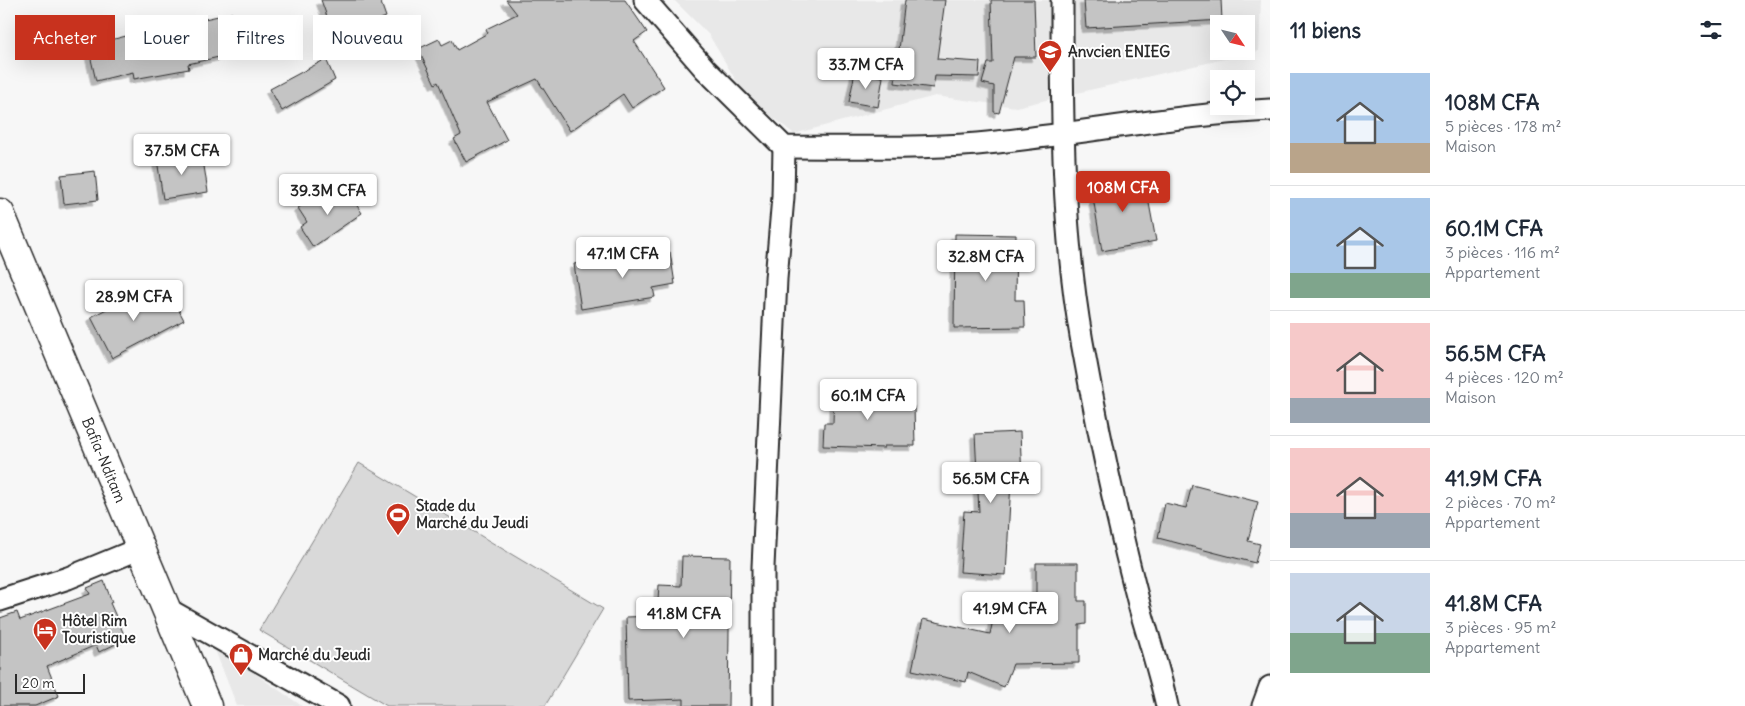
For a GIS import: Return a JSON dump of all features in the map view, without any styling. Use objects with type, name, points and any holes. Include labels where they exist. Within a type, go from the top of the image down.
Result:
[{"type":"main road","name":"Bafia-Nditam","points":[[0,213],[207,706]]},
{"type":"street","points":[[645,0],[705,69],[784,147],[976,144],[1220,113],[1270,110]]},
{"type":"street","points":[[1062,0],[1064,134],[1070,261],[1081,341],[1108,473],[1140,606],[1167,706]]},
{"type":"street","points":[[763,706],[763,567],[784,147]]},
{"type":"street","points":[[0,600],[68,578],[140,548]]},
{"type":"street","points":[[167,610],[338,706]]},
{"type":"street","points":[[1263,706],[1270,687]]},
{"type":"shaded area","points":[[674,0],[1261,0],[1259,51],[1255,52],[1255,15],[1210,15],[1210,60],[1220,60],[1016,107],[935,96],[794,134],[744,94],[709,35]]},
{"type":"shaded area","name":"Stade du Marché du Jeudi","points":[[359,463],[603,609],[545,706],[387,706],[259,630]]},
{"type":"shaded area","name":"Marché du Jeudi","points":[[213,645],[302,706],[237,706]]},
{"type":"building","points":[[321,0],[380,0],[385,15],[326,15]]},
{"type":"building","points":[[506,0],[625,0],[647,32],[634,41],[664,87],[632,108],[623,94],[570,131],[537,79],[487,102],[507,140],[466,162],[454,139],[461,135],[438,82],[435,84],[421,55],[421,48],[439,39],[442,45],[452,40],[457,50],[488,33],[486,29],[517,14]]},
{"type":"building","points":[[905,0],[945,0],[937,59],[980,62],[979,77],[935,76],[933,88],[895,83]]},
{"type":"building","points":[[991,0],[1034,0],[1036,57],[1014,57],[999,113],[994,112],[994,86],[982,83],[988,63],[993,63]]},
{"type":"building","points":[[1084,0],[1221,0],[1222,15],[1210,15],[1210,21],[1086,28]]},
{"type":"building","points":[[218,16],[218,57],[208,59],[208,18]]},
{"type":"building","points":[[125,36],[125,60],[206,60],[188,64],[189,69],[134,79],[133,72],[96,81],[91,60],[115,60],[115,39]]},
{"type":"building","points":[[324,60],[326,60],[335,80],[282,111],[270,89]]},
{"type":"building","points":[[855,72],[883,77],[878,107],[849,102]]},
{"type":"building","points":[[202,153],[208,192],[163,199],[157,159]]},
{"type":"building","points":[[95,171],[98,200],[64,204],[61,175]]},
{"type":"building","points":[[1144,176],[1156,241],[1102,251],[1091,185]]},
{"type":"building","points":[[345,188],[362,213],[313,247],[300,227],[307,222],[298,208],[318,194],[324,203]]},
{"type":"building","points":[[955,234],[1016,235],[1015,300],[1024,300],[1025,327],[954,328]]},
{"type":"building","points":[[648,252],[648,256],[670,252],[675,284],[653,288],[655,297],[581,309],[574,264]]},
{"type":"building","points":[[145,289],[155,310],[174,301],[184,320],[112,358],[91,317]]},
{"type":"building","points":[[834,388],[886,389],[886,407],[914,406],[915,446],[884,446],[884,448],[823,446],[824,423],[833,423]]},
{"type":"building","points":[[1020,432],[1022,480],[1011,481],[1006,575],[960,572],[964,511],[979,512],[975,434]]},
{"type":"building","points":[[1192,485],[1258,502],[1248,541],[1260,544],[1255,563],[1158,538],[1165,503],[1186,508]]},
{"type":"building","points":[[682,556],[730,557],[728,706],[684,706],[684,699],[628,701],[626,617],[657,616],[659,585],[681,586]]},
{"type":"building","points":[[1036,563],[1078,563],[1078,601],[1086,601],[1086,624],[1079,625],[1079,663],[1013,664],[1004,687],[968,672],[966,682],[912,670],[923,619],[990,634],[995,610],[1036,620]]},
{"type":"building","points":[[104,581],[112,602],[110,603],[126,639],[99,652],[96,645],[47,666],[59,696],[35,706],[0,706],[0,618],[17,612],[20,620],[90,594],[87,588]]},
{"type":"place","name":"Anvcien ENIEG","points":[[1050,73]]},
{"type":"place","name":"Stade du Marché du Jeudi","points":[[398,536]]},
{"type":"place","name":"Hôtel Rim Touristique","points":[[45,651]]},
{"type":"place","name":"Marché du Jeudi","points":[[241,676]]}]
